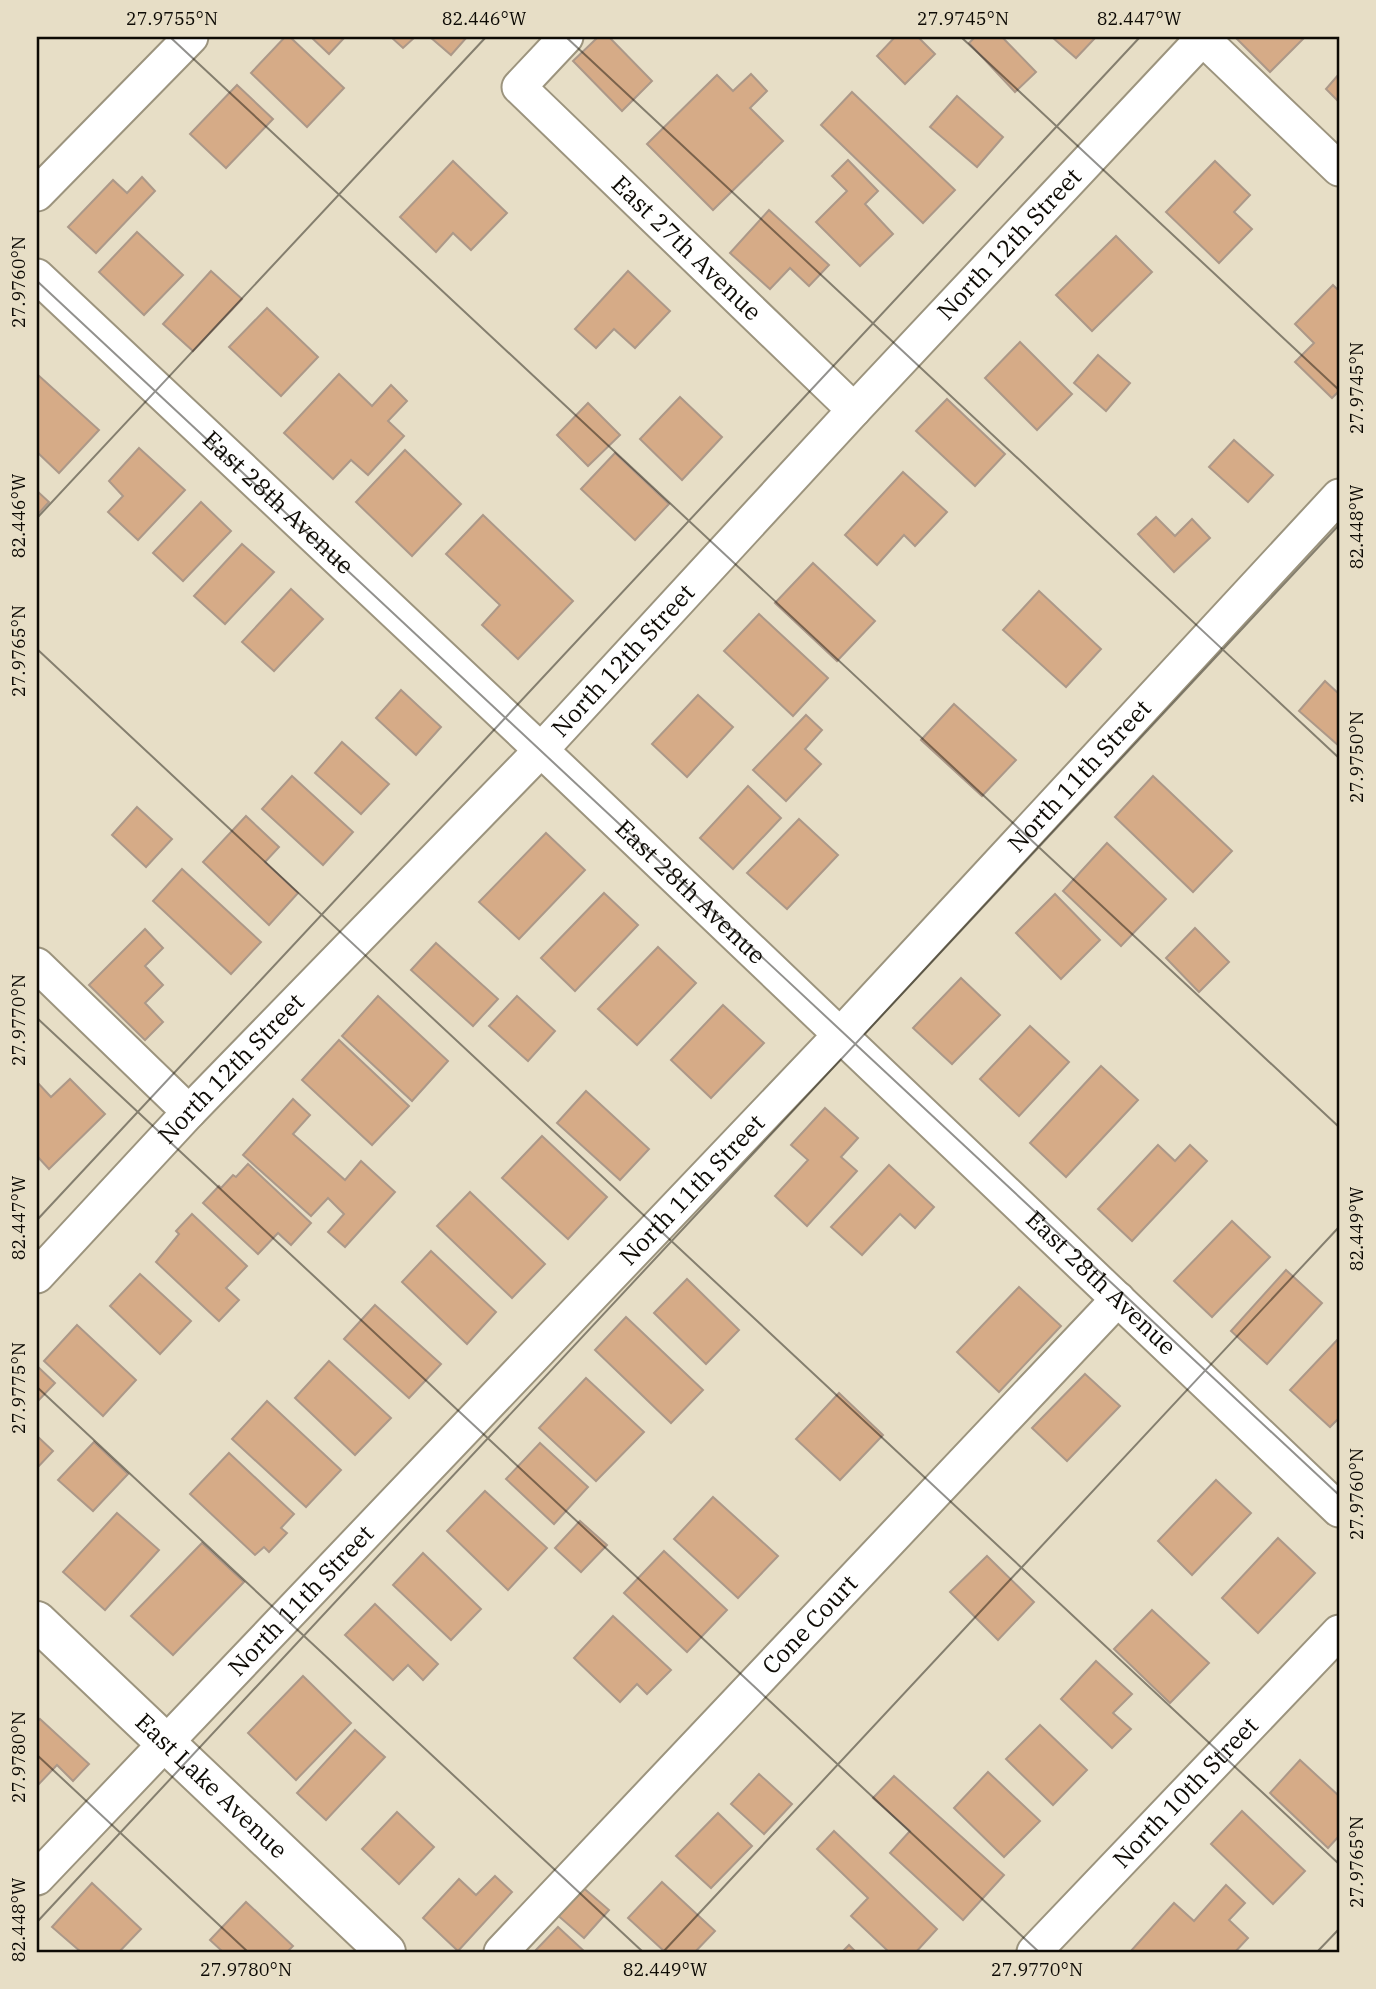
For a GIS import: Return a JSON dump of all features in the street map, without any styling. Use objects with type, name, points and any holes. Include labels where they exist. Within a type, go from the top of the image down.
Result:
[{"type":"street","points":[[37,194],[191,37]]},
{"type":"street","name":"East 27th Avenue","points":[[566,37],[519,87],[854,410]]},
{"type":"street","points":[[1203,37],[1339,169]]},
{"type":"street","name":"North 12th Street","points":[[37,1276],[189,1112],[541,750],[1203,37]]},
{"type":"street","name":"East 28th Avenue","points":[[37,276],[541,750],[1339,1510]]},
{"type":"street","name":"North 11th Street","points":[[37,1878],[840,1035],[1339,496]]},
{"type":"street","points":[[37,965],[189,1112]]},
{"type":"street","name":"Cone Court","points":[[501,1952],[1118,1299]]},
{"type":"street","name":"East Lake Avenue","points":[[37,1620],[386,1952]]},
{"type":"street","name":"North 10th Street","points":[[1034,1952],[1339,1632]]},
{"type":"building","points":[[285,37],[290,37],[344,88],[307,127],[251,73]]},
{"type":"building","points":[[311,37],[345,37],[329,54]]},
{"type":"building","points":[[391,37],[415,37],[403,48]]},
{"type":"building","points":[[430,37],[467,37],[451,55]]},
{"type":"building","points":[[598,37],[609,37],[652,81],[622,111],[573,61]]},
{"type":"building","points":[[895,37],[918,37],[935,54],[905,84],[877,56]]},
{"type":"building","points":[[975,37],[1002,37],[1036,72],[1015,92],[969,43]]},
{"type":"building","points":[[1052,37],[1096,37],[1076,58]]},
{"type":"building","points":[[1235,37],[1305,37],[1270,72]]},
{"type":"building","points":[[751,74],[767,91],[750,108],[783,141],[713,210],[647,144],[717,75],[733,91]]},
{"type":"building","points":[[1339,74],[1339,102],[1326,89]]},
{"type":"building","points":[[237,85],[273,119],[226,168],[190,134]]},
{"type":"building","points":[[852,92],[955,190],[923,223],[821,125]]},
{"type":"building","points":[[957,96],[1003,137],[977,167],[930,127]]},
{"type":"building","points":[[848,160],[878,191],[865,204],[893,234],[860,266],[816,222],[847,191],[832,176]]},
{"type":"building","points":[[453,161],[507,213],[471,250],[453,233],[436,252],[400,217]]},
{"type":"building","points":[[1215,161],[1250,195],[1234,212],[1252,229],[1219,263],[1166,212]]},
{"type":"building","points":[[142,177],[155,191],[96,253],[68,227],[113,180],[127,193]]},
{"type":"building","points":[[769,210],[829,265],[809,286],[790,268],[770,289],[730,253]]},
{"type":"building","points":[[137,232],[183,275],[144,315],[99,272]]},
{"type":"building","points":[[1116,236],[1152,272],[1092,331],[1056,295]]},
{"type":"building","points":[[211,271],[242,299],[193,351],[163,324]]},
{"type":"building","points":[[628,271],[670,311],[635,348],[614,329],[596,348],[575,329]]},
{"type":"building","points":[[1333,285],[1339,291],[1339,391],[1332,398],[1295,362],[1314,343],[1295,324]]},
{"type":"building","points":[[267,308],[318,357],[281,396],[229,347]]},
{"type":"building","points":[[1020,342],[1072,394],[1037,430],[985,378]]},
{"type":"building","points":[[1098,355],[1130,383],[1106,411],[1074,383]]},
{"type":"building","points":[[339,374],[372,406],[391,385],[407,401],[388,421],[404,436],[368,475],[351,460],[333,479],[284,433]]},
{"type":"building","points":[[38,375],[99,430],[59,473],[37,452]]},
{"type":"building","points":[[680,397],[722,437],[682,480],[640,439]]},
{"type":"building","points":[[947,399],[1005,454],[975,486],[916,431]]},
{"type":"building","points":[[588,403],[620,435],[588,466],[557,435]]},
{"type":"building","points":[[1234,440],[1273,475],[1248,502],[1209,467]]},
{"type":"building","points":[[139,448],[185,490],[138,540],[108,512],[123,496],[109,481]]},
{"type":"building","points":[[405,450],[461,504],[412,556],[356,502]]},
{"type":"building","points":[[615,453],[669,504],[635,540],[581,489]]},
{"type":"building","points":[[903,472],[947,512],[915,546],[904,535],[877,565],[845,535]]},
{"type":"building","points":[[37,491],[49,502],[37,515]]},
{"type":"building","points":[[201,502],[231,531],[183,581],[153,553]]},
{"type":"building","points":[[483,515],[573,601],[518,659],[482,625],[500,605],[446,554]]},
{"type":"building","points":[[1156,517],[1175,536],[1192,519],[1210,538],[1174,572],[1138,534]]},
{"type":"building","points":[[242,544],[274,572],[225,624],[194,596]]},
{"type":"building","points":[[813,563],[875,621],[837,661],[775,603]]},
{"type":"building","points":[[291,589],[323,619],[274,671],[242,642]]},
{"type":"building","points":[[1039,591],[1101,649],[1066,687],[1003,630]]},
{"type":"building","points":[[759,614],[828,678],[793,716],[724,651]]},
{"type":"building","points":[[1325,681],[1339,694],[1339,746],[1299,711]]},
{"type":"building","points":[[401,690],[441,727],[416,755],[376,718]]},
{"type":"building","points":[[698,695],[733,727],[687,777],[652,744]]},
{"type":"building","points":[[954,704],[1016,760],[982,796],[921,740]]},
{"type":"building","points":[[806,715],[822,730],[805,749],[821,764],[786,801],[753,770]]},
{"type":"building","points":[[342,742],[389,784],[361,814],[315,773]]},
{"type":"building","points":[[292,776],[353,832],[323,865],[262,809]]},
{"type":"building","points":[[1153,776],[1232,851],[1193,892],[1115,817]]},
{"type":"building","points":[[748,786],[781,818],[733,869],[700,838]]},
{"type":"building","points":[[137,807],[172,839],[146,867],[112,835]]},
{"type":"building","points":[[246,816],[279,847],[265,862],[298,893],[269,925],[203,862]]},
{"type":"building","points":[[799,819],[838,855],[787,909],[747,873]]},
{"type":"building","points":[[546,833],[585,870],[519,939],[479,902]]},
{"type":"building","points":[[1107,843],[1166,899],[1121,946],[1063,891]]},
{"type":"building","points":[[182,869],[261,942],[231,974],[153,901]]},
{"type":"building","points":[[604,893],[638,925],[575,991],[541,958]]},
{"type":"building","points":[[1055,894],[1100,940],[1061,979],[1016,933]]},
{"type":"building","points":[[1195,928],[1229,962],[1199,992],[1166,958]]},
{"type":"building","points":[[145,929],[163,948],[145,966],[163,985],[145,1003],[163,1022],[145,1040],[89,985]]},
{"type":"building","points":[[436,943],[498,999],[473,1026],[411,970]]},
{"type":"building","points":[[658,947],[696,983],[637,1045],[598,1009]]},
{"type":"building","points":[[961,978],[1000,1015],[952,1064],[913,1028]]},
{"type":"building","points":[[378,996],[448,1061],[412,1101],[342,1036]]},
{"type":"building","points":[[517,996],[555,1031],[528,1061],[489,1026]]},
{"type":"building","points":[[723,1005],[764,1043],[711,1098],[671,1060]]},
{"type":"building","points":[[1030,1026],[1069,1062],[1019,1116],[980,1079]]},
{"type":"building","points":[[339,1040],[409,1106],[372,1145],[302,1080]]},
{"type":"building","points":[[1101,1066],[1138,1100],[1066,1177],[1030,1143]]},
{"type":"building","points":[[70,1079],[105,1114],[49,1169],[37,1156],[37,1082],[51,1097]]},
{"type":"building","points":[[586,1091],[649,1149],[620,1180],[557,1123]]},
{"type":"building","points":[[293,1099],[310,1115],[293,1134],[345,1180],[361,1161],[395,1192],[345,1247],[328,1232],[344,1214],[328,1198],[311,1216],[243,1155]]},
{"type":"building","points":[[825,1108],[858,1138],[841,1157],[857,1171],[807,1226],[775,1196],[808,1160],[791,1145]]},
{"type":"building","points":[[542,1136],[607,1197],[568,1239],[502,1178]]},
{"type":"building","points":[[1158,1145],[1175,1161],[1190,1145],[1207,1161],[1132,1241],[1098,1209]]},
{"type":"building","points":[[248,1164],[311,1223],[291,1245],[278,1233],[258,1254],[203,1203],[219,1186],[221,1188],[233,1175],[236,1177]]},
{"type":"building","points":[[889,1165],[934,1207],[915,1228],[900,1214],[862,1255],[831,1227]]},
{"type":"building","points":[[470,1192],[545,1264],[512,1298],[437,1226]]},
{"type":"building","points":[[192,1214],[247,1266],[226,1288],[239,1300],[219,1321],[156,1262],[179,1234],[176,1231]]},
{"type":"building","points":[[1232,1221],[1270,1257],[1212,1317],[1174,1281]]},
{"type":"building","points":[[431,1251],[496,1312],[467,1344],[402,1282]]},
{"type":"building","points":[[1286,1270],[1322,1303],[1267,1364],[1231,1331]]},
{"type":"building","points":[[140,1274],[191,1321],[160,1354],[110,1306]]},
{"type":"building","points":[[687,1279],[739,1330],[706,1364],[654,1313]]},
{"type":"building","points":[[1019,1287],[1061,1326],[999,1392],[957,1352]]},
{"type":"building","points":[[375,1305],[441,1364],[409,1398],[344,1339]]},
{"type":"building","points":[[626,1317],[703,1390],[671,1423],[595,1350]]},
{"type":"building","points":[[77,1325],[136,1380],[103,1416],[44,1361]]},
{"type":"building","points":[[1339,1338],[1339,1418],[1330,1427],[1290,1390]]},
{"type":"building","points":[[329,1361],[391,1418],[355,1455],[295,1398]]},
{"type":"building","points":[[37,1366],[55,1383],[37,1402]]},
{"type":"building","points":[[1085,1374],[1120,1406],[1067,1461],[1032,1428]]},
{"type":"building","points":[[586,1378],[644,1432],[596,1481],[539,1428]]},
{"type":"building","points":[[839,1393],[883,1435],[840,1480],[796,1439]]},
{"type":"building","points":[[267,1401],[341,1470],[306,1507],[232,1439]]},
{"type":"building","points":[[37,1436],[53,1451],[37,1468]]},
{"type":"building","points":[[94,1442],[128,1474],[93,1511],[58,1480]]},
{"type":"building","points":[[540,1443],[588,1487],[554,1524],[506,1479]]},
{"type":"building","points":[[229,1453],[294,1514],[281,1528],[287,1533],[269,1552],[264,1547],[255,1555],[190,1494]]},
{"type":"building","points":[[1216,1480],[1251,1513],[1192,1575],[1158,1541]]},
{"type":"building","points":[[485,1491],[547,1548],[508,1590],[447,1531]]},
{"type":"building","points":[[713,1497],[778,1556],[738,1598],[674,1539]]},
{"type":"building","points":[[117,1513],[159,1550],[105,1610],[63,1572]]},
{"type":"building","points":[[580,1521],[607,1545],[581,1572],[555,1548]]},
{"type":"building","points":[[1278,1538],[1315,1573],[1258,1633],[1222,1598]]},
{"type":"building","points":[[202,1543],[244,1582],[173,1655],[131,1616]]},
{"type":"building","points":[[664,1551],[727,1610],[687,1652],[624,1593]]},
{"type":"building","points":[[423,1553],[481,1609],[451,1640],[393,1585]]},
{"type":"building","points":[[987,1556],[1034,1602],[998,1640],[950,1592]]},
{"type":"building","points":[[375,1604],[438,1664],[423,1680],[408,1665],[393,1680],[345,1635]]},
{"type":"building","points":[[1152,1610],[1209,1663],[1170,1703],[1114,1649]]},
{"type":"building","points":[[613,1616],[671,1670],[647,1694],[637,1684],[620,1702],[574,1658]]},
{"type":"building","points":[[1096,1661],[1132,1694],[1113,1713],[1131,1729],[1112,1748],[1061,1699]]},
{"type":"building","points":[[303,1676],[351,1723],[296,1780],[248,1733]]},
{"type":"building","points":[[40,1719],[89,1764],[73,1781],[57,1765],[37,1786],[37,1722]]},
{"type":"building","points":[[1040,1725],[1087,1770],[1053,1805],[1006,1759]]},
{"type":"building","points":[[355,1730],[385,1757],[326,1820],[297,1793]]},
{"type":"building","points":[[1300,1760],[1339,1796],[1339,1836],[1328,1848],[1270,1793]]},
{"type":"building","points":[[988,1772],[1040,1821],[1004,1857],[954,1808]]},
{"type":"building","points":[[759,1774],[792,1804],[764,1834],[731,1804]]},
{"type":"building","points":[[894,1776],[1004,1875],[963,1920],[890,1853],[910,1831],[873,1798]]},
{"type":"building","points":[[1242,1811],[1305,1871],[1273,1904],[1211,1844]]},
{"type":"building","points":[[397,1812],[434,1847],[399,1884],[362,1849]]},
{"type":"building","points":[[718,1813],[752,1846],[711,1888],[676,1856]]},
{"type":"building","points":[[834,1831],[937,1929],[916,1952],[889,1952],[851,1916],[868,1898],[817,1849]]},
{"type":"building","points":[[495,1876],[512,1892],[458,1951],[423,1918],[459,1879],[476,1895]]},
{"type":"building","points":[[662,1882],[715,1931],[695,1952],[665,1952],[628,1918]]},
{"type":"building","points":[[92,1883],[141,1929],[119,1952],[81,1952],[52,1927]]},
{"type":"building","points":[[580,1885],[609,1910],[584,1938],[555,1913]]},
{"type":"building","points":[[1226,1885],[1245,1903],[1229,1920],[1248,1938],[1235,1952],[1130,1952],[1174,1903],[1194,1921]]},
{"type":"building","points":[[246,1902],[293,1946],[287,1952],[223,1952],[210,1940]]},
{"type":"building","points":[[558,1927],[585,1952],[534,1952]]},
{"type":"building","points":[[849,1945],[856,1952],[842,1952]]}]
